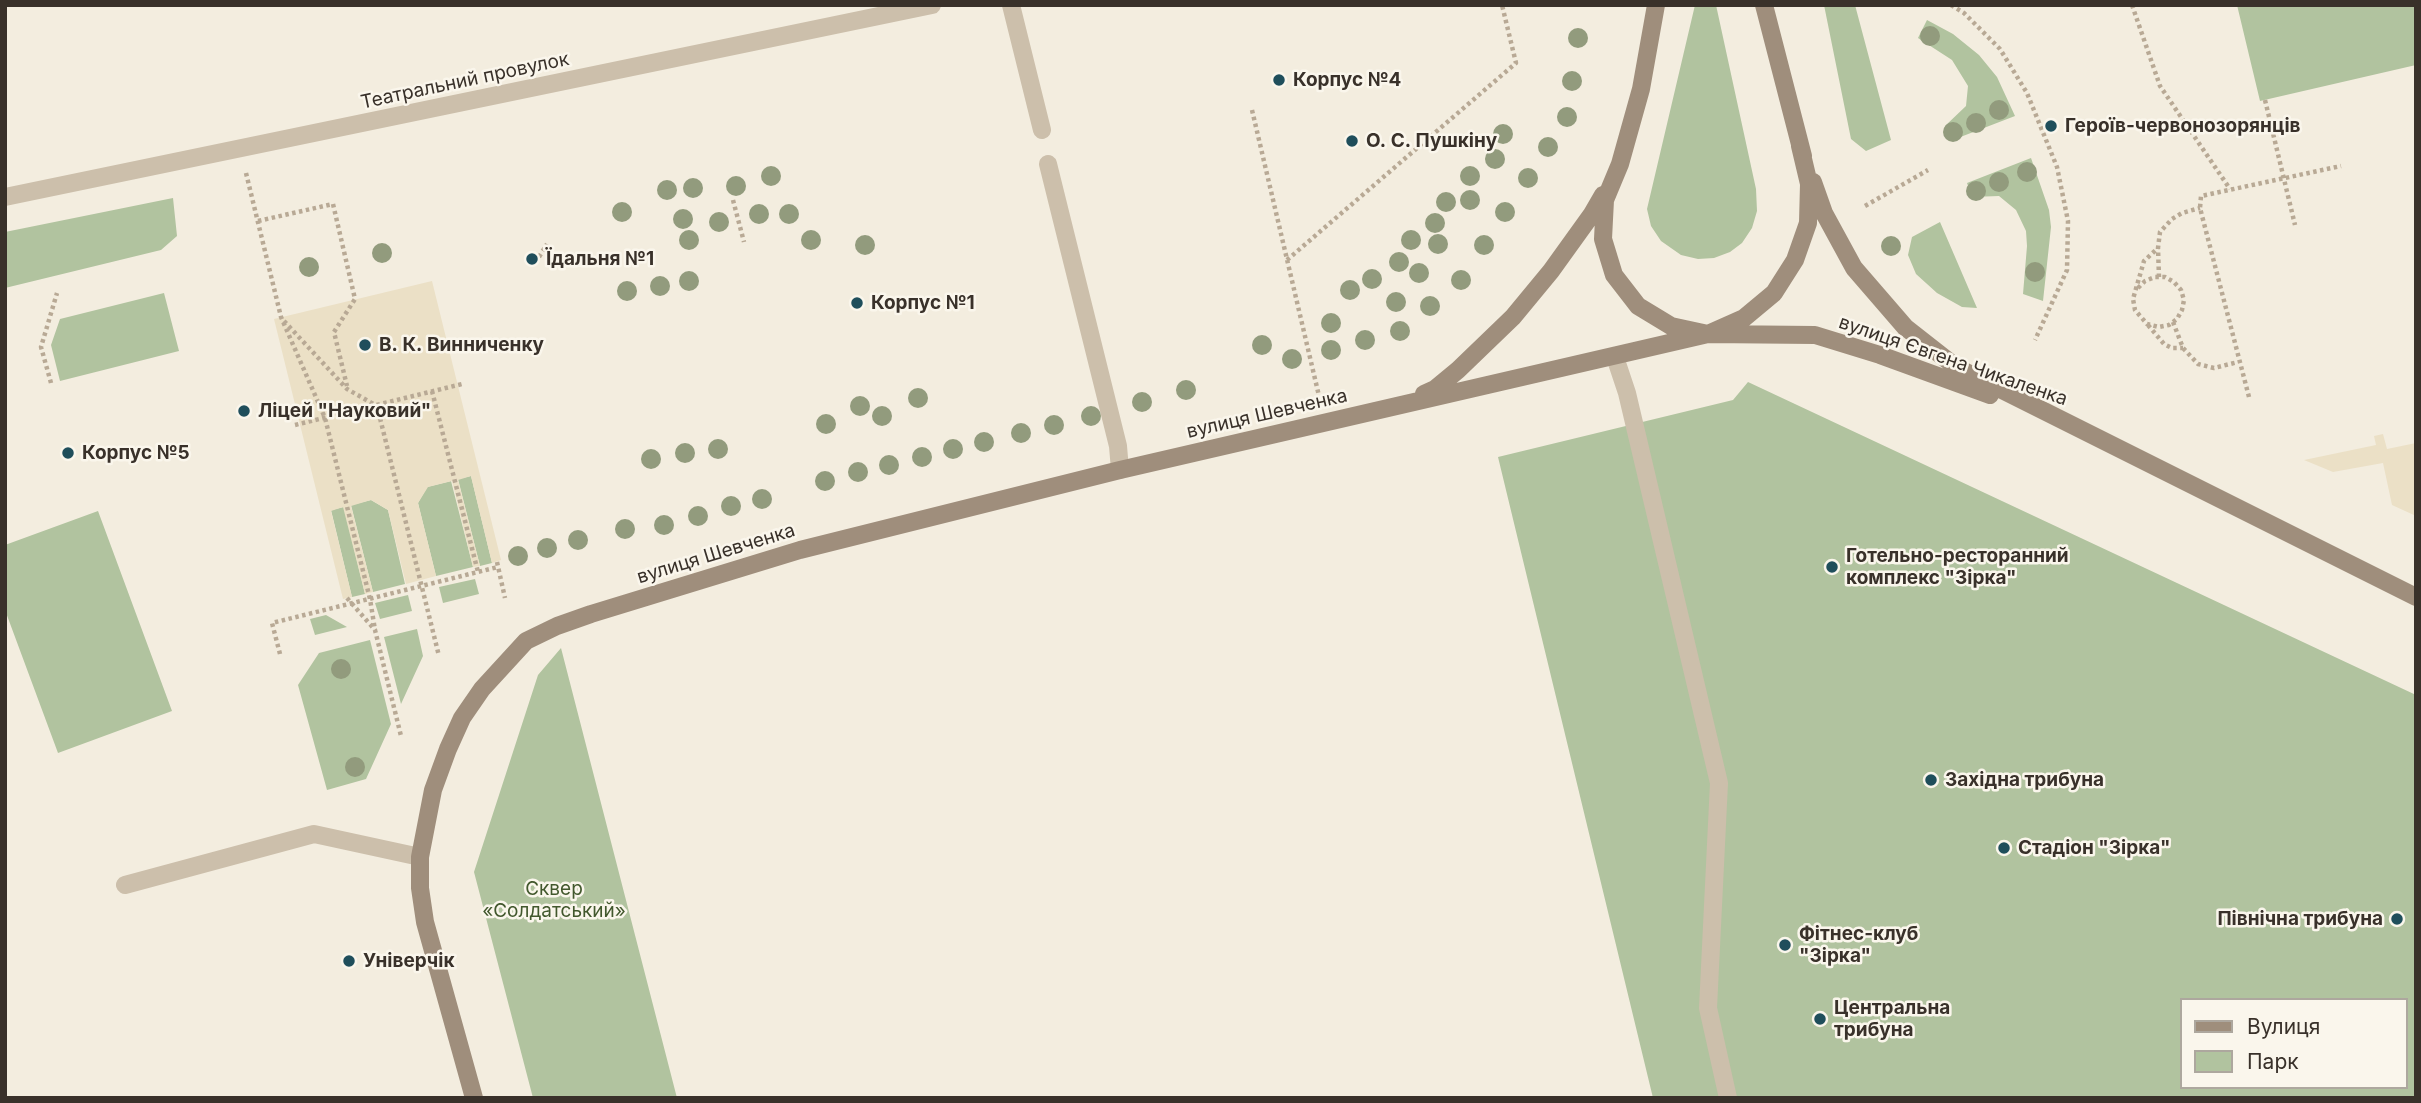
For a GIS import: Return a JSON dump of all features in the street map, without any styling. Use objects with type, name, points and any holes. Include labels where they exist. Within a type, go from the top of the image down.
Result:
[{"type":"main road","name":"вулиця Євгена Чикаленка","points":[[1656,5],[1641,89],[1620,164],[1605,200],[1603,239],[1614,275],[1638,306],[1671,326],[1709,334],[1815,335],[1880,355],[2076,426]]},
{"type":"main road","name":"вулиця Євгена Чикаленка","points":[[1764,5],[1800,146],[1824,214],[1854,268],[1905,327],[1956,367],[2416,597]]},
{"type":"main road","name":"вулиця Шевченка","points":[[474,1098],[425,922],[420,857],[433,790],[462,718],[489,681],[526,641],[591,614],[800,550],[1120,470],[1709,334],[1744,318],[1774,293],[1795,260],[1808,223],[1809,184],[1800,146]]},
{"type":"main road","name":"вулиця Шевченка","points":[[1404,404],[1435,389],[1513,317],[1551,271],[1592,214],[1620,164]]},
{"type":"street","name":"Театральний провулок","points":[[5,197],[932,5]]},
{"type":"street","points":[[1011,5],[1042,130]]},
{"type":"street","points":[[1048,164],[1118,446],[1120,470]]},
{"type":"street","points":[[1615,357],[1627,393],[1718,783],[1708,1008],[1728,1098]]},
{"type":"street","points":[[125,885],[314,834],[420,857]]},
{"type":"path","points":[[1287,260],[1516,64],[1502,5]]},
{"type":"path","points":[[1951,5],[1964,13],[2000,49],[2027,93],[2057,167],[2068,221],[2067,270],[2035,340]]},
{"type":"path","points":[[2132,5],[2160,86],[2230,189]]},
{"type":"path","points":[[2265,100],[2295,225]]},
{"type":"path","points":[[1252,110],[1319,397]]},
{"type":"path","points":[[240,148],[281,317],[325,418],[401,736]]},
{"type":"path","points":[[2249,397],[2200,208],[2201,196],[2341,166]]},
{"type":"path","points":[[1864,206],[1928,170]]},
{"type":"path","points":[[733,200],[744,243]]},
{"type":"path","points":[[258,221],[333,204],[355,299],[334,332],[347,389]]},
{"type":"path","points":[[2160,277],[2158,248],[2161,232],[2172,219],[2200,208]]},
{"type":"path","points":[[539,257],[547,244]]},
{"type":"path","points":[[2158,248],[2144,261],[2133,299],[2135,310],[2164,344],[2172,348],[2183,348]]},
{"type":"path","points":[[2138,288],[2145,281],[2160,277],[2174,282],[2181,290],[2184,300],[2182,310],[2173,321],[2159,327],[2147,324]]},
{"type":"path","points":[[51,383],[41,347],[58,293]]},
{"type":"path","points":[[281,317],[347,389],[377,406],[439,656]]},
{"type":"path","points":[[2173,321],[2183,348],[2192,360],[2214,368],[2238,362]]},
{"type":"path","points":[[295,425],[462,384]]},
{"type":"path","points":[[432,391],[478,572]]},
{"type":"path","points":[[280,654],[272,623],[349,601],[370,599],[497,565],[505,597]]},
{"type":"path","points":[[349,601],[375,630]]},
{"type":"green space","points":[[1695,5],[1716,5],[1756,189],[1757,211],[1752,228],[1742,243],[1730,252],[1714,258],[1698,259],[1681,255],[1661,241],[1651,226],[1647,209]]},
{"type":"green space","points":[[1824,5],[1855,5],[1891,140],[1866,151],[1851,139]]},
{"type":"green space","points":[[2237,5],[2416,5],[2416,65],[2260,101]]},
{"type":"green space","points":[[1927,20],[1953,34],[1979,55],[1997,77],[2015,116],[1950,141],[1945,126],[1966,106],[1968,86],[1952,60],[1918,38]]},
{"type":"green space","points":[[2031,158],[2049,210],[2051,227],[2043,301],[2023,294],[2026,231],[2016,210],[1999,196],[1972,197],[1967,183]]},
{"type":"green space","points":[[173,198],[177,236],[161,250],[5,288],[5,232]]},
{"type":"green space","points":[[1940,222],[1977,308],[1962,307],[1937,293],[1916,274],[1908,255],[1912,237]]},
{"type":"green space","points":[[164,293],[179,351],[60,381],[51,345],[60,319]]},
{"type":"green space","name":"Стадіон \"Зірка\"","points":[[1748,382],[2416,695],[2416,1098],[1653,1098],[1498,457],[1733,400]]},
{"type":"green space","points":[[471,476],[492,563],[480,566],[458,479]]},
{"type":"green space","points":[[451,481],[473,567],[436,576],[418,503],[427,487]]},
{"type":"green space","points":[[371,500],[388,510],[405,584],[373,592],[351,505]]},
{"type":"green space","points":[[344,507],[365,594],[352,597],[331,510]]},
{"type":"green space","points":[[98,511],[172,711],[58,753],[5,610],[5,545]]},
{"type":"green space","points":[[475,579],[479,594],[443,603],[439,587]]},
{"type":"green space","points":[[408,595],[412,611],[380,619],[375,603]]},
{"type":"green space","points":[[326,615],[347,627],[315,635],[310,619]]},
{"type":"green space","points":[[417,629],[423,656],[401,704],[384,637]]},
{"type":"green space","points":[[370,640],[391,724],[366,779],[327,790],[298,685],[319,653]]},
{"type":"green space","name":"Сквер «Солдатський»","points":[[561,648],[677,1098],[533,1098],[474,872],[538,675]]},
{"type":"shaded area","points":[[432,281],[501,560],[492,563],[471,476],[458,480],[480,566],[473,567],[452,481],[428,487],[418,503],[436,576],[406,584],[388,510],[371,500],[351,506],[373,592],[365,594],[343,507],[331,511],[352,597],[343,599],[274,319]]},
{"type":"shaded area","points":[[2383,434],[2387,449],[2416,443],[2416,516],[2392,505],[2383,463],[2333,472],[2304,460],[2376,445],[2374,436]]},
{"type":"place","name":"Корпус №4","points":[[1279,80]]},
{"type":"place","name":"Героїв-червонозорянців","points":[[2051,126]]},
{"type":"place","name":"О. С. Пушкіну","points":[[1352,141]]},
{"type":"place","name":"Їдальня №1","points":[[532,259]]},
{"type":"place","name":"Корпус №1","points":[[857,303]]},
{"type":"place","name":"В. К. Винниченку","points":[[365,345]]},
{"type":"place","name":"Ліцей \"Науковий\"","points":[[244,411]]},
{"type":"place","name":"Корпус №5","points":[[68,453]]},
{"type":"place","name":"Готельно-ресторанний комплекс \"Зірка\"","points":[[1832,567]]},
{"type":"place","name":"Західна трибуна","points":[[1931,780]]},
{"type":"place","name":"Стадіон \"Зірка\"","points":[[2004,848]]},
{"type":"place","name":"Північна трибуна","points":[[2397,919]]},
{"type":"place","name":"Фітнес-клуб \"Зірка\"","points":[[1785,945]]},
{"type":"place","name":"Універчік","points":[[349,961]]},
{"type":"place","name":"Центральна трибуна","points":[[1820,1019]]}]
